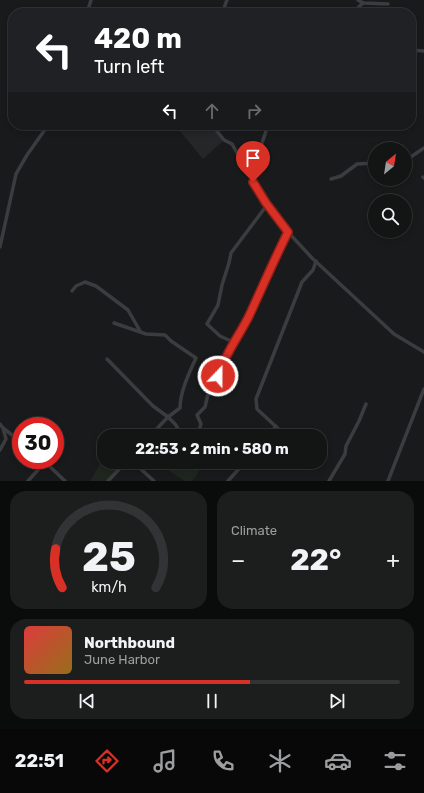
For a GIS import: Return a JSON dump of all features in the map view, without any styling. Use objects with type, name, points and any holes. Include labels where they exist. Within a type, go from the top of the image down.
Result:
[{"type":"street","points":[[358,0],[363,3],[388,4]]},
{"type":"street","points":[[358,8],[363,3]]},
{"type":"street","points":[[0,246],[16,174],[44,130]]},
{"type":"street","points":[[216,130],[224,140],[232,144],[267,205],[288,232],[316,261],[394,334],[424,352]]},
{"type":"street","points":[[253,182],[257,158],[266,130]]},
{"type":"street","points":[[412,156],[424,148]]},
{"type":"street","points":[[331,178],[341,176],[357,164],[368,163]]},
{"type":"street","points":[[233,342],[220,336],[207,324],[218,305],[231,253],[267,205]]},
{"type":"street","points":[[200,429],[201,424],[197,415],[205,406],[208,394],[218,376],[233,342],[248,317],[288,232]]},
{"type":"street","points":[[279,429],[258,409],[256,399],[302,282],[313,270],[316,261]]},
{"type":"street","points":[[72,291],[76,286],[82,283],[85,282],[91,284],[128,310],[140,332]]},
{"type":"street","points":[[133,329],[134,322]]},
{"type":"street","points":[[114,323],[146,334],[166,335],[170,341],[196,358],[190,369],[180,400],[180,408],[168,417],[157,429]]},
{"type":"street","points":[[107,359],[153,406],[176,424],[179,429]]},
{"type":"street","points":[[388,481],[424,389]]},
{"type":"street","points":[[329,481],[344,454],[346,446],[366,404]]},
{"type":"street","points":[[0,424],[12,435]]},
{"type":"street","points":[[0,450],[6,439],[3,428]]},
{"type":"street","points":[[28,481],[38,469]]},
{"type":"street","points":[[52,469],[65,481]]},
{"type":"street","points":[[108,481],[119,469]]},
{"type":"street","points":[[141,469],[154,481]]},
{"type":"street","points":[[228,481],[239,469]]},
{"type":"shaded area","points":[[179,130],[215,130],[224,140],[203,159]]},
{"type":"shaded area","points":[[97,469],[119,469],[108,481],[90,481]]},
{"type":"shaded area","points":[[171,469],[201,469],[192,481],[185,481],[169,471]]},
{"type":"route","points":[[218,376],[233,342],[248,317],[288,232],[266,203],[253,182]]}]
